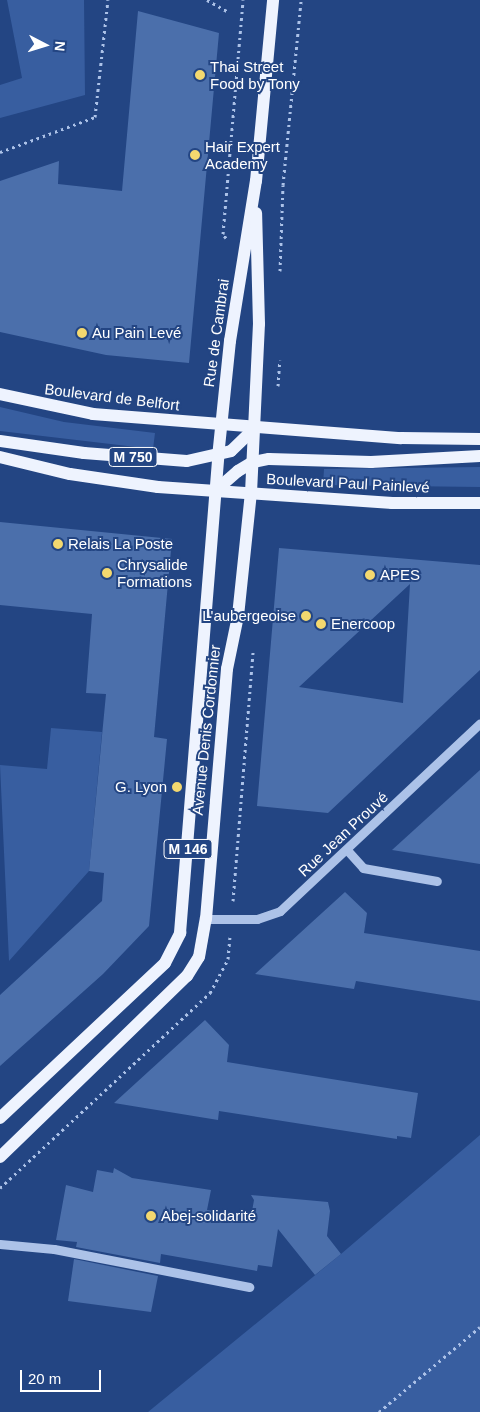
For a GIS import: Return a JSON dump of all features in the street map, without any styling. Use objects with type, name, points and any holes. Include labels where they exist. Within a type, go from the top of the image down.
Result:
[{"type":"main road","name":"Rue de Cambrai","points":[[215,491],[230,341],[256,181],[273,0]]},
{"type":"main road","name":"Rue de Cambrai","points":[[250,493],[255,428],[259,324],[256,181]]},
{"type":"main road","name":"Boulevard de Belfort","points":[[0,394],[93,414],[347,434],[480,439]]},
{"type":"main road","name":"M 750","points":[[0,441],[84,453],[193,461],[218,457],[241,445],[255,428]]},
{"type":"main road","points":[[215,491],[253,462],[280,458],[371,462],[480,456]]},
{"type":"main road","name":"M 750","points":[[0,457],[70,474],[215,491]]},
{"type":"main road","name":"Boulevard Paul Painlevé","points":[[215,491],[392,503],[480,503]]},
{"type":"main road","name":"Avenue Denis Cordonnier","points":[[0,1118],[165,964],[177,944],[182,920],[215,491]]},
{"type":"main road","name":"Avenue Denis Cordonnier","points":[[0,1156],[188,976],[199,957],[206,919],[226,669],[238,616],[250,493]]},
{"type":"street","name":"Rue Jean Prouvé","points":[[206,919],[258,919],[280,911],[480,723]]},
{"type":"street","points":[[347,850],[363,868],[437,880]]},
{"type":"street","points":[[0,1244],[54,1249],[249,1287]]},
{"type":"path","points":[[0,152],[95,117],[108,0]]},
{"type":"path","points":[[207,0],[229,12]]},
{"type":"path","points":[[223,234],[243,0]]},
{"type":"path","points":[[280,282],[284,184],[301,0]]},
{"type":"path","points":[[280,354],[280,372]]},
{"type":"path","points":[[0,1188],[7,1182]]},
{"type":"path","points":[[379,1412],[480,1327]]},
{"type":"shaded area","points":[[7,0],[84,0],[85,95],[0,118],[0,85],[22,78]]},
{"type":"shaded area","points":[[0,407],[64,422],[155,433],[153,449],[0,431]]},
{"type":"shaded area","points":[[480,467],[480,487],[323,485],[324,469]]},
{"type":"shaded area","points":[[51,728],[102,732],[89,871],[9,961],[0,765],[47,769]]},
{"type":"shaded area","points":[[480,1135],[480,1412],[148,1412],[341,1254]]},
{"type":"building","points":[[138,11],[219,33],[189,363],[106,355],[0,332],[0,181],[59,161],[58,184],[122,191]]},
{"type":"building","points":[[0,522],[172,539],[154,737],[167,739],[149,926],[103,974],[0,1066],[0,995],[102,901],[104,873],[89,871],[106,694],[86,693],[92,614],[0,605]]},
{"type":"building","points":[[279,548],[480,565],[480,670],[328,813],[257,806]],"holes":[[[410,584],[403,703],[299,687]]]},
{"type":"building","points":[[480,770],[480,864],[392,850]]},
{"type":"building","points":[[345,892],[367,913],[364,933],[480,951],[480,1001],[356,981],[354,989],[255,974]]},
{"type":"building","points":[[205,1020],[229,1045],[227,1062],[418,1093],[411,1138],[397,1136],[397,1139],[219,1111],[218,1120],[114,1103]]},
{"type":"building","name":"Abej-solidarité","points":[[114,1168],[132,1178],[211,1190],[207,1210],[251,1217],[254,1200],[251,1195],[328,1202],[330,1211],[327,1236],[341,1254],[315,1275],[278,1229],[272,1267],[258,1265],[257,1271],[161,1254],[160,1263],[76,1247],[77,1242],[56,1240],[66,1185],[93,1192],[97,1170],[113,1173]]},
{"type":"building","points":[[74,1259],[158,1276],[151,1312],[68,1301]]},
{"type":"place","name":"Thai Street Food by Tony","points":[[200,75]]},
{"type":"place","name":"Hair Expert Academy","points":[[195,155]]},
{"type":"place","name":"Au Pain Levé","points":[[82,333]]},
{"type":"place","name":"Relais La Poste","points":[[58,544]]},
{"type":"place","name":"Chrysalide Formations","points":[[107,573]]},
{"type":"place","name":"APES","points":[[370,575]]},
{"type":"place","name":"L'aubergeoise","points":[[306,616]]},
{"type":"place","name":"Enercoop","points":[[321,624]]},
{"type":"place","name":"G. Lyon","points":[[177,787]]},
{"type":"place","name":"Abej-solidarité","points":[[151,1216]]}]
